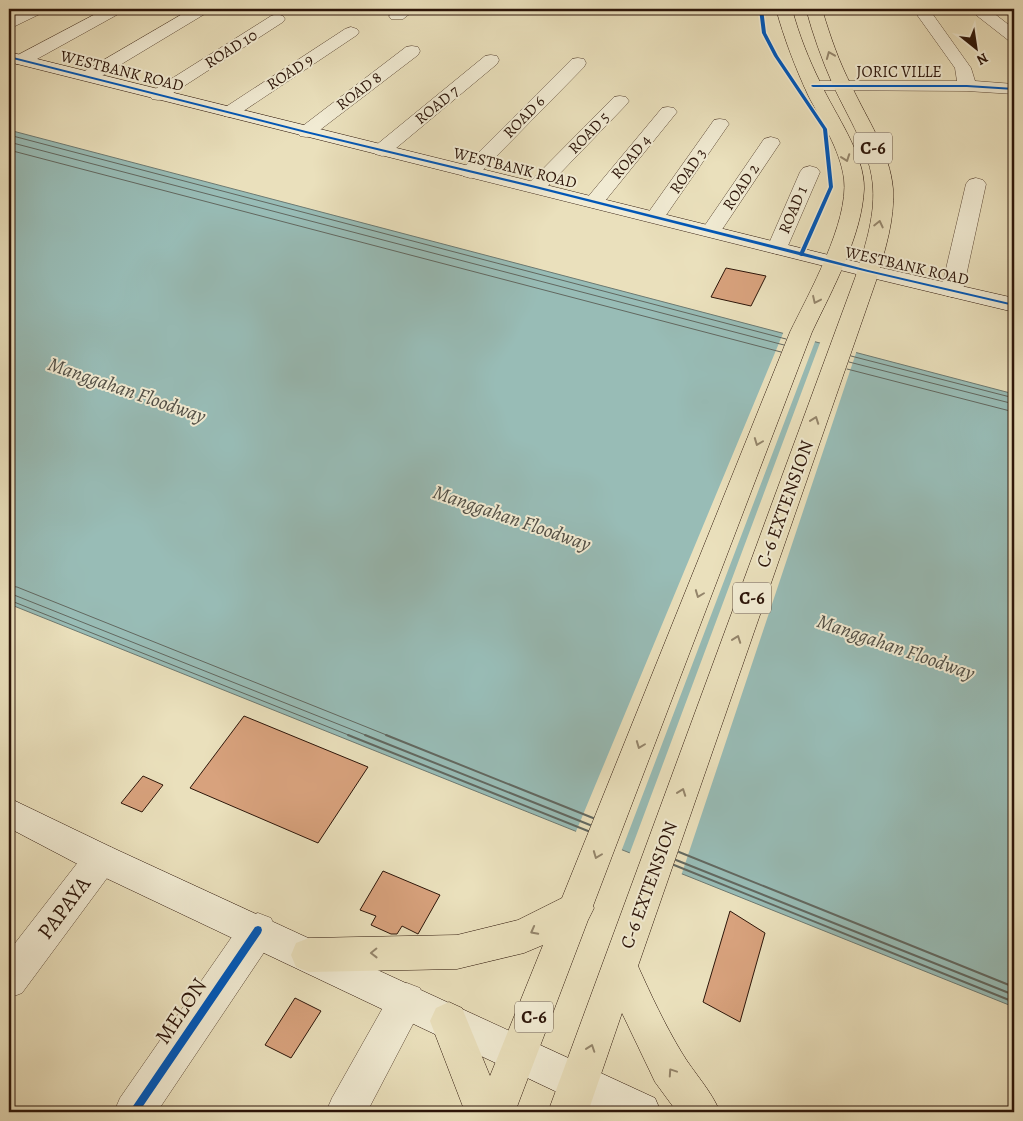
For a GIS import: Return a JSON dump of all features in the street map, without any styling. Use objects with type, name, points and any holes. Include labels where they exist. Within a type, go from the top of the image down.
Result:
[{"type":"main road","name":"C-6","points":[[482,1107],[520,1054],[801,332],[834,262],[847,220],[854,188],[848,161],[794,41],[784,9]]},
{"type":"main road","name":"C-6 EXTENSION","points":[[574,1098],[868,271],[882,213],[883,189],[878,160],[863,124],[843,86],[821,34],[814,9]]},
{"type":"main road","points":[[309,954],[457,952],[524,936],[581,897]]},
{"type":"main road","points":[[623,958],[642,1017],[669,1068],[700,1112]]},
{"type":"main road","points":[[449,1021],[482,1107]]},
{"type":"street","points":[[9,24],[38,9]]},
{"type":"street","points":[[16,58],[116,9]]},
{"type":"street","points":[[89,76],[202,9]]},
{"type":"street","points":[[984,9],[982,12],[1014,37]]},
{"type":"street","points":[[923,12],[963,68],[967,86]]},
{"type":"street","name":"ROAD 10","points":[[158,95],[278,19]]},
{"type":"street","name":"ROAD 9","points":[[230,112],[351,32]]},
{"type":"street","name":"ROAD 8","points":[[306,132],[412,51]]},
{"type":"street","name":"WESTBANK ROAD","points":[[16,58],[868,271],[1014,304]]},
{"type":"street","name":"ROAD 7","points":[[382,150],[492,60]]},
{"type":"street","name":"ROAD 6","points":[[470,172],[578,63]]},
{"type":"street","name":"JORIC VILLE","points":[[813,86],[967,86],[1014,89]]},
{"type":"street","name":"ROAD 5","points":[[536,187],[620,101]]},
{"type":"street","name":"ROAD 4","points":[[594,202],[668,112]]},
{"type":"street","name":"ROAD 3","points":[[655,217],[720,124]]},
{"type":"street","name":"ROAD 2","points":[[711,231],[770,143]]},
{"type":"street","name":"ROAD 1","points":[[777,248],[810,172]]},
{"type":"street","points":[[952,290],[976,184]]},
{"type":"street","points":[[9,812],[101,859],[258,930],[520,1054],[574,1098],[640,1112]]},
{"type":"street","name":"PAPAYA","points":[[9,980],[101,859]]},
{"type":"street","name":"MELON","points":[[134,1112],[258,930]]},
{"type":"street","points":[[346,1112],[407,1001]]},
{"type":"water","name":"Manggahan Floodway","points":[[9,130],[1014,394],[1014,1007],[9,604]]},
{"type":"pier","points":[[784,331],[816,339],[621,852],[575,834]]},
{"type":"pier","points":[[821,340],[857,350],[681,876],[629,855]]},
{"type":"building","points":[[726,268],[766,276],[751,306],[711,297]]},
{"type":"building","points":[[244,716],[368,767],[318,843],[190,788]]},
{"type":"building","points":[[143,776],[163,785],[142,812],[121,803]]},
{"type":"building","points":[[383,871],[440,895],[418,934],[402,926],[397,934],[391,934],[371,925],[376,916],[360,910]]},
{"type":"building","points":[[730,911],[765,933],[740,1022],[703,1002]]},
{"type":"building","points":[[295,998],[321,1011],[291,1058],[265,1045]]},
{"type":"cycle path","points":[[761,9],[764,33],[776,56],[825,129],[831,187],[801,255]]},
{"type":"cycle path","points":[[9,57],[868,271],[1014,305]]},
{"type":"cycle path","points":[[813,86],[967,86],[1014,89]]},
{"type":"cycle path","points":[[134,1112],[258,930]]}]
